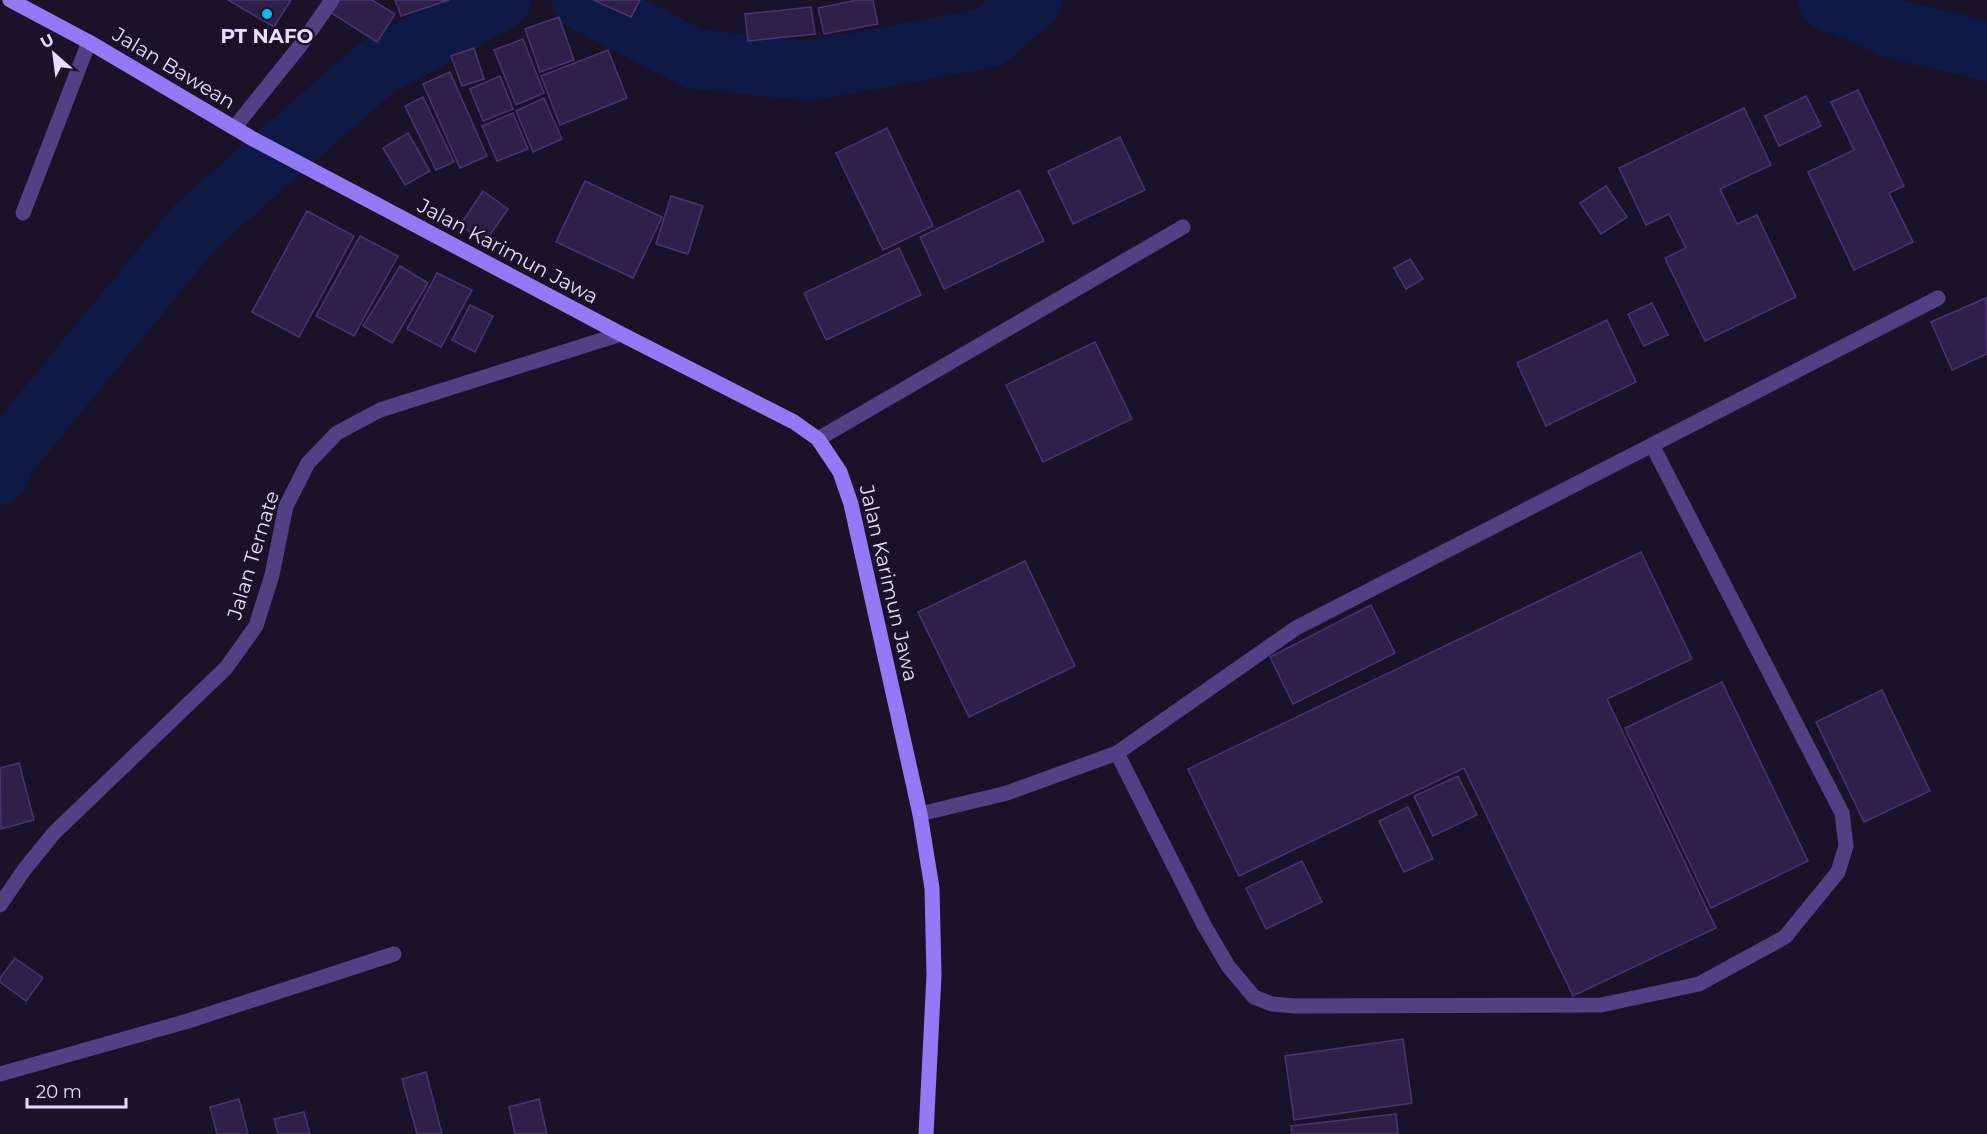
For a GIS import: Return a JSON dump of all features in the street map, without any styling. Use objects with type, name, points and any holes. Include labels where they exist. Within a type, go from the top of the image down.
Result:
[{"type":"street","name":"Jalan Bawean","points":[[10,0],[89,42],[253,139],[343,188]]},
{"type":"street","points":[[234,128],[300,46],[332,0]]},
{"type":"street","points":[[23,213],[89,42]]},
{"type":"street","name":"Jalan Karimun Jawa","points":[[343,188],[794,422],[818,439],[840,472],[851,504],[920,814],[932,888],[934,975],[926,1134]]},
{"type":"street","points":[[818,439],[1183,226]]},
{"type":"street","points":[[920,814],[1007,793],[1117,753],[1296,628],[1938,298]]},
{"type":"street","name":"Jalan Ternate","points":[[0,905],[24,870],[54,833],[226,668],[256,626],[272,575],[286,506],[308,463],[337,433],[380,410],[621,334]]},
{"type":"street","points":[[1117,753],[1204,925],[1228,966],[1254,997],[1272,1004],[1295,1006],[1601,1005],[1699,984],[1785,937],[1838,872],[1846,846],[1842,813],[1652,445]]},
{"type":"street","points":[[0,1074],[188,1021],[394,954]]},
{"type":"building","name":"PT NAFO","points":[[228,0],[291,0],[274,27]]},
{"type":"building","points":[[338,0],[372,0],[395,14],[377,42],[330,12]]},
{"type":"building","points":[[395,0],[449,0],[401,16]]},
{"type":"building","points":[[593,0],[640,0],[631,17]]},
{"type":"building","points":[[857,0],[873,0],[878,24],[824,34],[818,8]]},
{"type":"building","points":[[811,7],[815,34],[748,41],[745,14]]},
{"type":"building","points":[[559,17],[574,60],[540,72],[525,29]]},
{"type":"building","points":[[523,39],[544,93],[516,105],[494,50]]},
{"type":"building","points":[[474,48],[484,79],[462,86],[451,56]]},
{"type":"building","points":[[608,50],[627,98],[560,125],[541,76]]},
{"type":"building","points":[[450,72],[487,156],[460,168],[423,84]]},
{"type":"building","points":[[500,76],[513,109],[483,121],[470,89]]},
{"type":"building","points":[[1858,90],[1904,186],[1889,193],[1913,242],[1854,270],[1808,172],[1854,150],[1831,102]]},
{"type":"building","points":[[1806,96],[1821,126],[1779,146],[1765,116]]},
{"type":"building","points":[[423,97],[454,162],[436,170],[405,106]]},
{"type":"building","points":[[544,98],[562,139],[533,152],[516,111]]},
{"type":"building","points":[[1744,108],[1771,165],[1720,189],[1737,224],[1757,215],[1796,297],[1705,341],[1665,258],[1686,248],[1669,214],[1646,225],[1619,168]]},
{"type":"building","points":[[513,113],[528,149],[497,161],[482,126]]},
{"type":"building","points":[[887,128],[933,226],[883,250],[836,153]]},
{"type":"building","points":[[408,133],[430,171],[405,185],[383,148]]},
{"type":"building","points":[[1120,137],[1145,190],[1073,224],[1048,171]]},
{"type":"building","points":[[585,181],[662,217],[633,278],[556,242]]},
{"type":"building","points":[[1606,186],[1627,217],[1601,234],[1580,203]]},
{"type":"building","points":[[1019,190],[1044,241],[944,289],[920,237]]},
{"type":"building","points":[[483,191],[508,209],[485,242],[460,225]]},
{"type":"building","points":[[671,196],[703,206],[688,254],[656,244]]},
{"type":"building","points":[[307,211],[354,236],[299,337],[252,312]]},
{"type":"building","points":[[360,236],[398,256],[354,336],[316,316]]},
{"type":"building","points":[[899,248],[921,295],[826,340],[804,293]]},
{"type":"building","points":[[1410,259],[1423,279],[1406,289],[1394,268]]},
{"type":"building","points":[[400,266],[428,283],[392,343],[363,326]]},
{"type":"building","points":[[437,273],[472,290],[441,347],[407,329]]},
{"type":"building","points":[[1986,298],[1987,354],[1952,370],[1931,322]]},
{"type":"building","points":[[1652,303],[1668,335],[1644,346],[1628,314]]},
{"type":"building","points":[[470,305],[493,316],[475,352],[452,340]]},
{"type":"building","points":[[1607,320],[1636,382],[1546,426],[1517,363]]},
{"type":"building","points":[[1095,342],[1132,419],[1043,462],[1006,385]]},
{"type":"building","points":[[1641,552],[1692,659],[1607,699],[1716,928],[1573,996],[1464,768],[1239,876],[1188,769]]},
{"type":"building","points":[[1025,561],[1075,666],[969,717],[918,612]]},
{"type":"building","points":[[1371,605],[1395,653],[1293,704],[1270,657]]},
{"type":"building","points":[[1722,682],[1808,861],[1711,908],[1625,728]]},
{"type":"building","points":[[1882,690],[1930,791],[1864,822],[1816,722]]},
{"type":"building","points":[[19,763],[34,820],[1,829],[0,768]]},
{"type":"building","points":[[1458,776],[1477,815],[1433,836],[1414,796]]},
{"type":"building","points":[[1408,807],[1433,859],[1404,872],[1379,821]]},
{"type":"building","points":[[1302,861],[1322,902],[1266,929],[1246,888]]},
{"type":"building","points":[[15,958],[43,978],[26,1001],[0,982],[0,978]]},
{"type":"building","points":[[1403,1039],[1412,1103],[1294,1120],[1285,1056]]},
{"type":"building","points":[[426,1072],[442,1134],[417,1134],[402,1079]]},
{"type":"building","points":[[239,1099],[248,1134],[217,1134],[210,1107]]},
{"type":"building","points":[[539,1099],[547,1134],[515,1134],[509,1107]]},
{"type":"building","points":[[304,1112],[310,1134],[278,1134],[274,1119]]},
{"type":"building","points":[[1396,1114],[1398,1134],[1292,1134],[1291,1126]]},
{"type":"waterway","points":[[0,474],[5,458],[196,226],[376,68],[501,0]]},
{"type":"waterway","points":[[582,0],[694,59],[809,71],[988,38],[1032,0]]},
{"type":"waterway","points":[[1828,0],[1898,30],[1987,51]]},
{"type":"place","name":"PT NAFO","points":[[267,14]]}]
